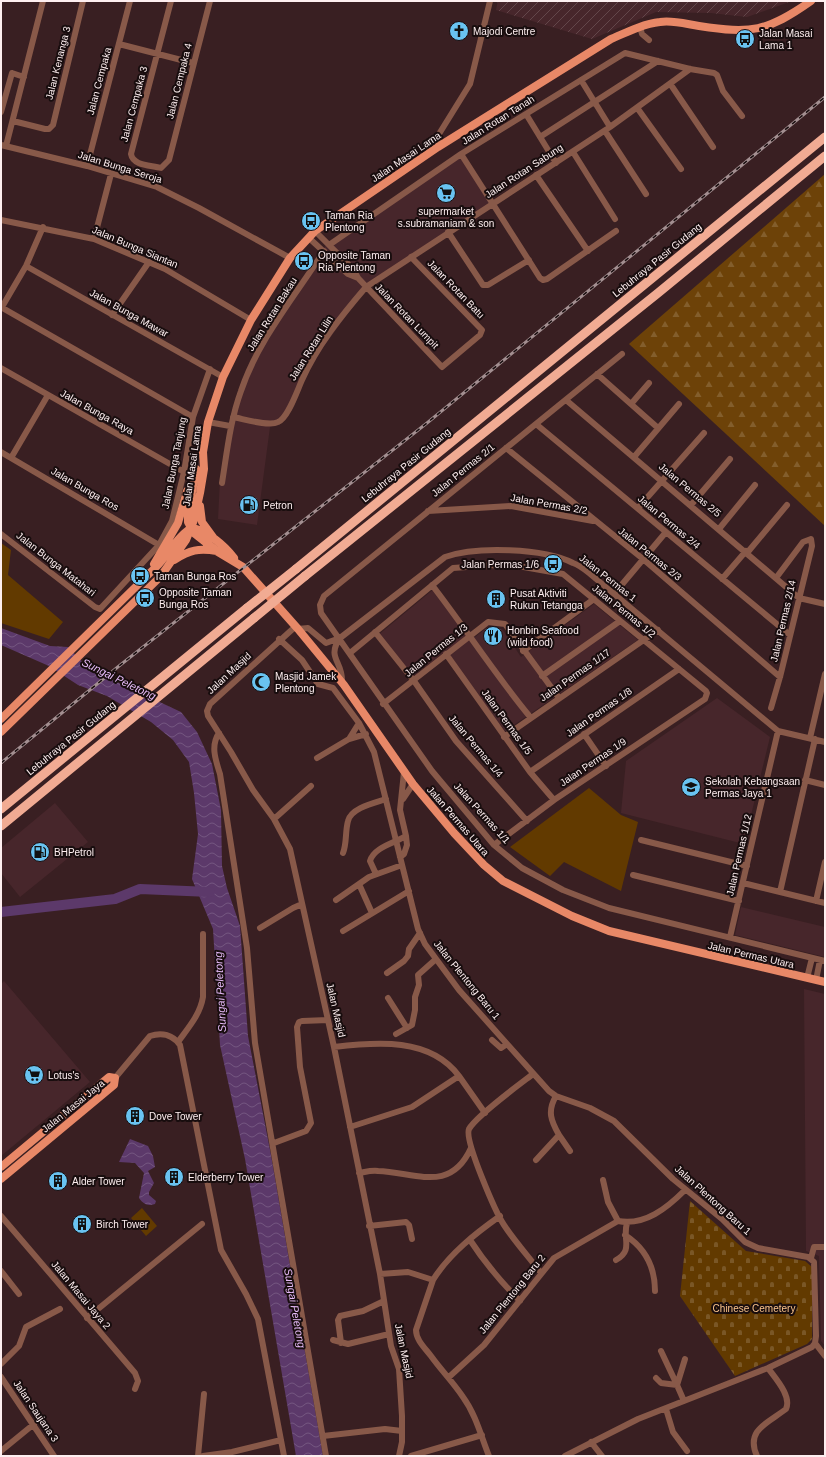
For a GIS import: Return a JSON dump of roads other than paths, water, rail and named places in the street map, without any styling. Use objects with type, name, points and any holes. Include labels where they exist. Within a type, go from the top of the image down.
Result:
[{"type":"highway","name":"Lebuhraya Pasir Gudang","points":[[1,810],[825,137]]},
{"type":"highway","points":[[1,826],[305,576],[658,293],[825,156]]},
{"type":"main road","name":"Jalan Masai Lama","points":[[1,732],[161,576],[186,540],[191,528],[200,494],[204,469],[202,452],[208,422],[223,377],[251,320],[290,258],[315,231],[438,147],[611,39],[640,27],[659,22],[672,21],[734,31],[752,30],[776,22],[810,1]]},
{"type":"main road","points":[[144,577],[176,528],[190,482],[202,452]]},
{"type":"main road","name":"Jalan Masai Lama","points":[[191,528],[188,514],[196,469]]},
{"type":"main road","points":[[200,494],[202,522],[215,540]]},
{"type":"main road","name":"Jalan Masai Lama","points":[[1,719],[170,552],[185,532],[191,528]]},
{"type":"main road","name":"Jalan Permas Utara","points":[[191,528],[196,529],[215,540],[228,550],[237,562],[297,627],[342,682],[413,784],[454,833],[484,865],[504,881],[537,899],[609,931],[825,982]]},
{"type":"main road","name":"Jalan Permas Utara","points":[[191,528],[197,536],[218,552],[237,562]]},
{"type":"main road","points":[[172,562],[188,552],[196,550],[218,552]]},
{"type":"main road","name":"Jalan Masai Jaya","points":[[1,1167],[109,1077],[115,1078],[114,1085],[1,1179]]},
{"type":"street","points":[[4,146],[8,139],[13,121],[44,1]]},
{"type":"street","name":"Jalan Kenanga 3","points":[[13,121],[49,129],[53,125],[83,1]]},
{"type":"street","name":"Jalan Cempaka","points":[[86,166],[130,1]]},
{"type":"street","name":"Jalan Cempaka 3","points":[[166,165],[161,168],[135,162],[131,154],[171,1]]},
{"type":"street","name":"Jalan Cempaka 4","points":[[166,165],[169,160],[210,1]]},
{"type":"street","points":[[438,147],[439,134],[470,84],[490,1]]},
{"type":"street","points":[[640,27],[642,34],[649,40]]},
{"type":"street","points":[[119,44],[193,63]]},
{"type":"street","name":"Jalan Rotan Tanah","points":[[329,245],[461,154],[625,53],[690,69],[714,72],[717,75],[723,90],[742,116]]},
{"type":"street","points":[[540,137],[658,61]]},
{"type":"street","name":"Jalan Rotan Sabung","points":[[366,287],[492,203],[608,129],[671,85],[690,69]]},
{"type":"street","points":[[1,112],[12,73],[24,76]]},
{"type":"street","points":[[581,80],[646,194]]},
{"type":"street","points":[[671,85],[713,147]]},
{"type":"street","points":[[638,108],[681,169]]},
{"type":"street","points":[[526,114],[556,163]]},
{"type":"street","points":[[1,137],[8,139]]},
{"type":"street","name":"Jalan Bunga Seroja","points":[[4,146],[86,166],[157,187],[199,208],[290,258]]},
{"type":"street","points":[[573,152],[615,219]]},
{"type":"street","points":[[461,154],[543,280],[547,279],[616,231]]},
{"type":"street","points":[[94,238],[111,174]]},
{"type":"street","points":[[536,175],[588,251]]},
{"type":"street","name":"Jalan Bunga Siantan","points":[[1,220],[94,238],[165,269],[251,320]]},
{"type":"street","points":[[43,227],[26,266],[2,307],[194,417]]},
{"type":"street","name":"Jalan Rotan Lumpit","points":[[315,231],[351,267],[366,287],[442,367]]},
{"type":"street","points":[[448,232],[484,285],[488,285],[529,260]]},
{"type":"street","name":"Jalan Rotan Lumpit","points":[[309,238],[348,274],[358,278]]},
{"type":"street","name":"Jalan Rotan Bakau","points":[[222,484],[230,426],[241,390],[263,343],[324,252]]},
{"type":"street","name":"Jalan Rotan Batu","points":[[411,257],[482,330],[480,335],[442,367]]},
{"type":"street","points":[[112,315],[149,262]]},
{"type":"street","name":"Jalan Bunga Mawar","points":[[26,266],[223,377]]},
{"type":"street","name":"Jalan Rotan Lilin","points":[[233,417],[272,424],[284,418],[303,377],[322,346],[348,308],[366,287]]},
{"type":"street","name":"Jalan Permas 2/1","points":[[320,605],[324,596],[622,354]]},
{"type":"street","name":"Jalan Bunga Raya","points":[[1,368],[184,472]]},
{"type":"street","name":"Jalan Bunga Tanjung","points":[[100,609],[159,544],[172,521],[184,472],[194,417],[210,369]]},
{"type":"street","points":[[597,374],[658,428]]},
{"type":"street","points":[[631,404],[649,383]]},
{"type":"street","points":[[11,458],[48,396]]},
{"type":"street","name":"Jalan Permas 2/5","points":[[566,400],[799,598]]},
{"type":"street","points":[[634,457],[679,404]]},
{"type":"street","points":[[208,422],[230,426]]},
{"type":"street","name":"Jalan Permas 2/4","points":[[536,424],[790,635]]},
{"type":"street","points":[[638,508],[704,433]]},
{"type":"street","name":"Jalan Permas 2/3","points":[[506,448],[595,522],[643,559],[780,677]]},
{"type":"street","name":"Jalan Bunga Ros","points":[[1,452],[159,544]]},
{"type":"street","points":[[691,505],[730,459]]},
{"type":"street","points":[[719,529],[755,485]]},
{"type":"street","points":[[722,579],[787,505]]},
{"type":"street","name":"Jalan Permas 2/2","points":[[428,511],[511,506],[595,522]]},
{"type":"street","points":[[614,594],[666,532]]},
{"type":"street","name":"Jalan Bunga Matahari","points":[[1,534],[95,607],[100,609]]},
{"type":"street","name":"Jalan Permas 2/14","points":[[771,708],[812,546],[811,539],[804,542],[776,578]]},
{"type":"street","name":"Jalan Permas 1","points":[[340,638],[446,556],[455,553],[514,551],[558,558],[581,567],[778,731],[825,742]]},
{"type":"street","name":"Jalan Permas 1/2","points":[[350,653],[453,568],[494,565],[518,566],[563,574],[706,691],[707,693],[705,699]]},
{"type":"street","points":[[432,585],[470,635],[507,689],[531,718]]},
{"type":"street","points":[[799,598],[825,604]]},
{"type":"street","points":[[559,698],[523,651],[594,599]]},
{"type":"street","name":"Jalan Permas 1/1","points":[[320,605],[321,613],[340,638],[383,704],[432,771],[494,846],[522,868],[548,883],[609,908],[822,960]]},
{"type":"street","points":[[542,676],[620,621]]},
{"type":"street","name":"Jalan Permas 1/3","points":[[383,704],[488,622],[505,624],[523,651]]},
{"type":"street","points":[[297,627],[308,628],[326,643],[340,638]]},
{"type":"street","name":"Jalan Masjid","points":[[297,627],[279,639],[210,704],[207,711],[208,716],[253,790],[274,819],[290,849],[334,1047],[380,1274],[389,1334],[401,1386],[402,1430],[399,1456]]},
{"type":"street","name":"Jalan Permas 1/17","points":[[504,737],[658,630]]},
{"type":"street","name":"Jalan Permas 1/4","points":[[375,632],[414,681],[456,741],[527,821]]},
{"type":"street","points":[[340,638],[333,648],[333,652],[342,671],[342,682]]},
{"type":"street","name":"Jalan Plentong Baru 1","points":[[279,639],[302,660],[318,684],[333,688],[366,734],[377,763],[420,933],[425,944],[459,990],[533,1074],[556,1096],[606,1115],[622,1128],[685,1190],[713,1212],[748,1244],[811,1258]]},
{"type":"street","name":"Jalan Permas 1/5","points":[[446,654],[504,737],[530,772],[554,800]]},
{"type":"street","name":"Jalan Permas 1/8","points":[[530,772],[680,669]]},
{"type":"street","points":[[780,892],[805,780],[825,674]]},
{"type":"street","name":"Jalan Permas 1/9","points":[[494,846],[554,800],[705,699]]},
{"type":"street","points":[[349,739],[359,723]]},
{"type":"street","name":"Jalan Permas 1/12","points":[[730,937],[748,866],[778,731]]},
{"type":"street","points":[[219,733],[216,737],[214,752],[220,774],[247,948],[255,1043],[274,1142],[326,1456]]},
{"type":"street","points":[[318,758],[349,739],[366,734]]},
{"type":"street","points":[[584,734],[606,766]]},
{"type":"street","points":[[400,857],[406,850],[406,836],[400,810],[404,772]]},
{"type":"street","points":[[805,780],[825,785]]},
{"type":"street","points":[[400,810],[406,794],[413,784]]},
{"type":"street","points":[[274,819],[311,786]]},
{"type":"street","points":[[343,853],[346,844],[348,821],[351,816],[356,811],[386,799]]},
{"type":"street","points":[[376,874],[371,858],[383,847],[397,842],[406,836]]},
{"type":"street","points":[[641,840],[748,866]]},
{"type":"street","points":[[816,900],[825,864]]},
{"type":"street","points":[[336,900],[376,874],[402,866]]},
{"type":"street","points":[[633,875],[739,901]]},
{"type":"street","points":[[359,884],[372,913]]},
{"type":"street","points":[[743,884],[825,903]]},
{"type":"street","points":[[343,931],[409,892]]},
{"type":"street","points":[[260,928],[302,904]]},
{"type":"street","points":[[387,973],[404,961],[408,956],[409,949],[420,933]]},
{"type":"street","points":[[178,1042],[198,1015],[202,1006],[203,934]]},
{"type":"street","points":[[811,979],[812,958]]},
{"type":"street","points":[[396,1034],[412,1025],[414,1019],[418,975],[436,959]]},
{"type":"street","points":[[811,979],[822,960]]},
{"type":"street","points":[[388,998],[407,1028]]},
{"type":"street","points":[[274,1142],[306,1131],[310,1128],[311,1123],[300,1067],[297,1027],[299,1022],[302,1020],[328,1020]]},
{"type":"street","points":[[115,1078],[150,1036],[163,1034],[178,1042],[221,1250],[246,1294],[258,1319],[284,1456]]},
{"type":"street","points":[[492,1040],[498,1048],[501,1048],[507,1044]]},
{"type":"street","points":[[334,1047],[373,1042],[409,1046],[444,1062],[459,1076],[485,1113]]},
{"type":"street","points":[[533,1074],[485,1113],[470,1128],[467,1136],[504,1224],[541,1273]]},
{"type":"street","points":[[350,1127],[412,1108],[459,1076]]},
{"type":"street","points":[[556,1096],[550,1111],[551,1118],[559,1135],[570,1151]]},
{"type":"street","points":[[536,1160],[559,1135]]},
{"type":"street","points":[[359,1173],[378,1171],[436,1178],[447,1175],[458,1166],[467,1156],[471,1148]]},
{"type":"street","points":[[603,1180],[608,1202],[618,1221],[628,1223],[637,1222],[652,1216],[685,1190]]},
{"type":"street","name":"Jalan Masai Jaya 2","points":[[1,1216],[135,1373],[138,1381],[135,1389]]},
{"type":"street","points":[[489,1456],[482,1435],[468,1405],[449,1377],[428,1353],[416,1335],[416,1325],[429,1278],[470,1240],[500,1216]]},
{"type":"street","name":"Jalan Plentong Baru 2","points":[[449,1377],[484,1345],[541,1273],[559,1254],[618,1221]]},
{"type":"street","points":[[370,1226],[406,1222],[409,1225],[412,1239]]},
{"type":"street","points":[[616,1260],[624,1255],[626,1251],[625,1235],[628,1223]]},
{"type":"street","points":[[87,1318],[202,1224]]},
{"type":"street","points":[[625,1235],[644,1250],[654,1272],[655,1290]]},
{"type":"street","points":[[470,1240],[486,1264],[520,1301]]},
{"type":"street","points":[[825,1247],[814,1247],[811,1258],[814,1262],[815,1273],[815,1343],[825,1356]]},
{"type":"street","points":[[1,1271],[19,1294]]},
{"type":"street","points":[[380,1274],[408,1272],[429,1278]]},
{"type":"street","points":[[341,1343],[338,1320],[340,1316],[363,1311],[384,1301]]},
{"type":"street","points":[[1,1364],[20,1346],[26,1327],[60,1309]]},
{"type":"street","points":[[333,1340],[341,1343],[353,1344],[389,1334]]},
{"type":"street","points":[[565,1456],[638,1419],[768,1368],[812,1347],[815,1343]]},
{"type":"street","points":[[661,1351],[684,1401]]},
{"type":"street","points":[[677,1385],[685,1359]]},
{"type":"street","points":[[757,1456],[752,1444],[754,1436],[764,1425],[786,1409],[788,1405],[785,1395],[768,1368]]},
{"type":"street","name":"Jalan Saujana 3","points":[[1,1377],[34,1424],[54,1456]]},
{"type":"street","points":[[656,1378],[660,1382],[677,1385]]},
{"type":"street","points":[[198,1456],[204,1394]]},
{"type":"street","points":[[666,1408],[673,1432],[687,1451]]},
{"type":"street","points":[[1,1451],[34,1424]]},
{"type":"street","points":[[323,1436],[385,1429],[402,1430]]},
{"type":"street","points":[[412,1456],[482,1435]]},
{"type":"street","points":[[204,1456],[232,1452],[281,1440]]},
{"type":"street","points":[[590,1442],[602,1456]]},
{"type":"water","name":"Sungai Peletong","points":[[1,628],[50,646],[68,647],[89,669],[181,712],[197,732],[212,764],[221,810],[222,866],[227,888],[240,926],[248,1036],[271,1155],[323,1456],[296,1456],[245,1159],[220,1045],[213,929],[192,879],[198,834],[189,762],[173,740],[151,722],[107,696],[78,685],[49,666],[1,645]]},
{"type":"water","points":[[130,1139],[148,1146],[153,1156],[155,1167],[148,1171],[154,1183],[149,1195],[156,1201],[155,1204],[146,1204],[139,1198],[144,1173],[135,1163],[119,1162]]},
{"type":"waterway","points":[[1,912],[115,899],[140,889],[210,892]]},
{"type":"railway","points":[[1,763],[119,666],[427,423],[825,97]]},
{"type":"place","name":"Majodi Centre","points":[[459,31]]},
{"type":"place","name":"Jalan Masai Lama 1","points":[[745,39]]},
{"type":"place","name":"supermarket s.subramaniam & son","points":[[446,193]]},
{"type":"place","name":"Taman Ria Plentong","points":[[311,221]]},
{"type":"place","name":"Opposite Taman Ria Plentong","points":[[304,261]]},
{"type":"place","name":"Petron","points":[[249,505]]},
{"type":"place","name":"Jalan Permas 1/6","points":[[553,564]]},
{"type":"place","name":"Taman Bunga Ros","points":[[140,576]]},
{"type":"place","name":"Opposite Taman Bunga Ros","points":[[145,598]]},
{"type":"place","name":"Pusat Aktiviti Rukun Tetangga","points":[[496,599]]},
{"type":"place","name":"Honbin Seafood (wild food)","points":[[493,636]]},
{"type":"place","name":"Masjid Jamek Plentong","points":[[261,682]]},
{"type":"place","name":"Sekolah Kebangsaan Permas Jaya 1","points":[[691,787]]},
{"type":"place","name":"BHPetrol","points":[[40,852]]},
{"type":"place","name":"Lotus's","points":[[34,1075]]},
{"type":"place","name":"Dove Tower","points":[[135,1116]]},
{"type":"place","name":"Elderberry Tower","points":[[174,1177]]},
{"type":"place","name":"Alder Tower","points":[[58,1181]]},
{"type":"place","name":"Birch Tower","points":[[82,1224]]},
{"type":"park label","name":"Chinese Cemetery","points":[[754,1308]]}]
